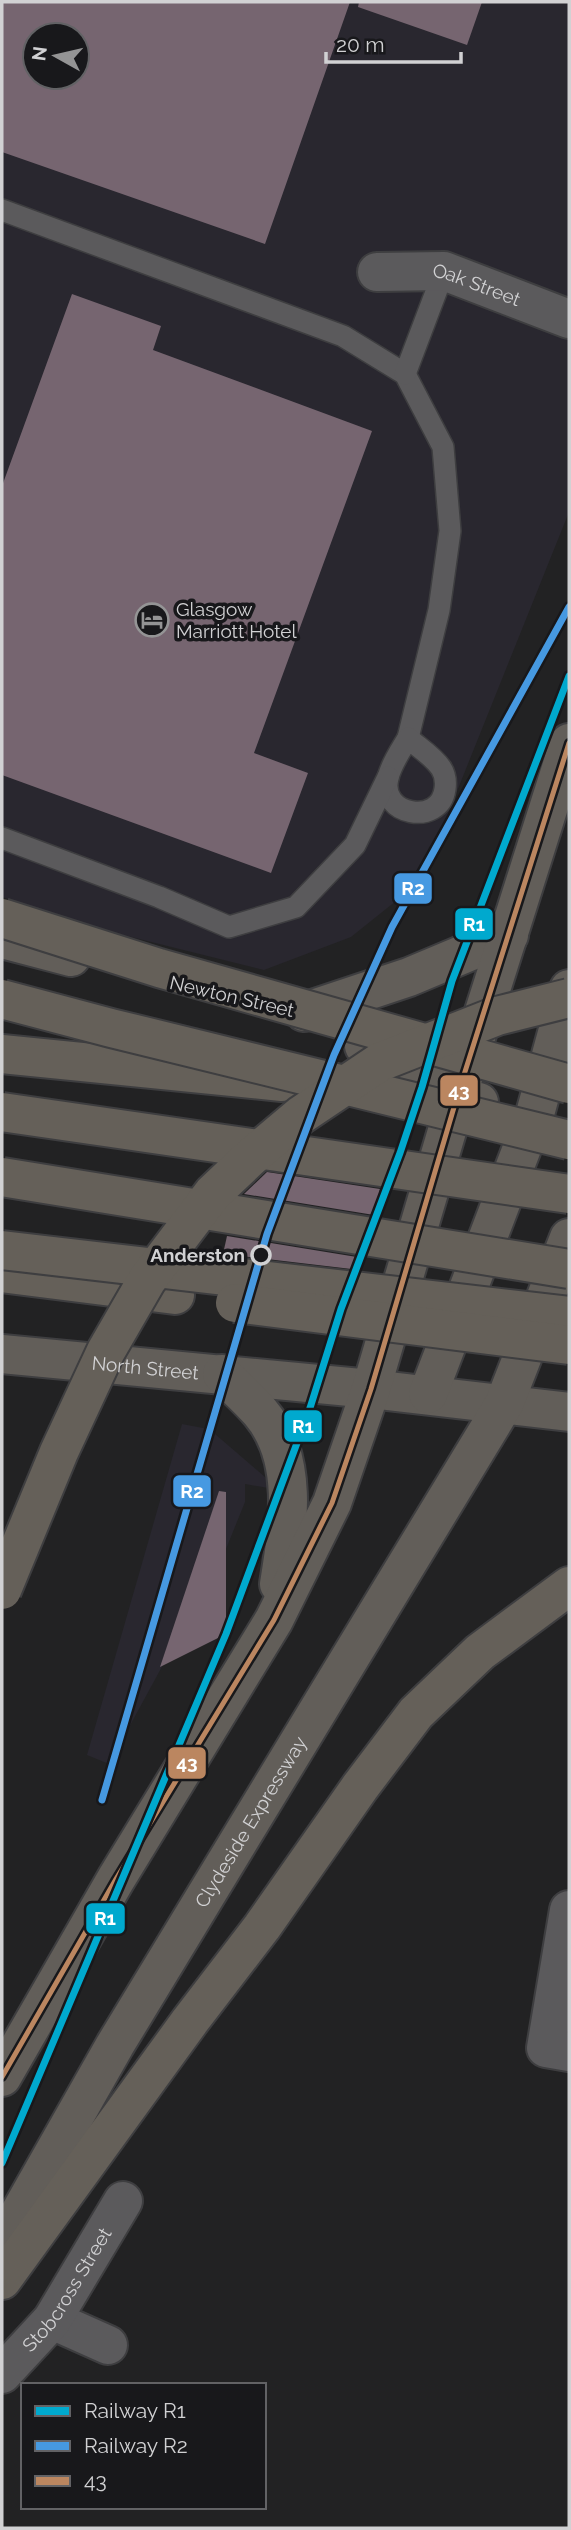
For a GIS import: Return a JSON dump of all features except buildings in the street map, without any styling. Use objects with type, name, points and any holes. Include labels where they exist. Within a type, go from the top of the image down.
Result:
[{"type":"highway","points":[[2,918],[159,968],[569,1083]]},
{"type":"highway","points":[[2,1590],[59,1452],[106,1351],[146,1280],[213,1193],[301,1115],[380,1062],[497,1016],[569,998]]},
{"type":"highway","points":[[2,999],[569,1140]]},
{"type":"highway","points":[[2,1054],[457,1097]]},
{"type":"highway","points":[[2,1112],[569,1194]]},
{"type":"highway","points":[[2,1177],[569,1269]]},
{"type":"highway","points":[[2,1250],[569,1316]]},
{"type":"highway","points":[[2,1273],[569,1346]]},
{"type":"highway","points":[[2,1294],[174,1295]]},
{"type":"highway","points":[[2,2280],[416,1713],[480,1652],[569,1586]]},
{"type":"main road","points":[[2,2077],[116,1879],[274,1620],[332,1503],[371,1388],[457,1097],[569,743]]},
{"type":"main road","points":[[304,1012],[409,977],[509,935]]},
{"type":"main road","name":"Newton Street","points":[[2,939],[232,998],[304,1012],[457,1097],[552,1117]]},
{"type":"main road","points":[[428,1394],[552,1117],[569,989]]},
{"type":"main road","name":"Clydeside Expressway","points":[[2,2244],[114,2045],[504,1404],[569,1238]]},
{"type":"main road","name":"North Street","points":[[2,1354],[371,1388],[569,1412]]},
{"type":"main road","points":[[222,1374],[261,1413],[278,1444],[287,1479],[288,1529],[274,1620]]},
{"type":"street","name":"Oak Street","points":[[377,272],[444,271],[569,318]]},
{"type":"street","points":[[558,2050],[569,1910]]},
{"type":"street","name":"Stobcross Street","points":[[2,2374],[52,2320],[123,2201]]},
{"type":"street","points":[[52,2320],[108,2345]]},
{"type":"lane","points":[[2,210],[343,336],[405,374],[443,447],[450,531],[439,610],[408,738],[355,845],[296,906],[229,927],[159,897],[2,838]]},
{"type":"lane","points":[[405,374],[444,271]]},
{"type":"lane","points":[[388,777],[389,796],[395,804],[411,813],[430,810],[443,796],[446,786],[440,768],[408,738]]},
{"type":"shaded area","points":[[2,2],[569,2],[569,512],[421,881],[351,937],[264,970],[99,929],[2,897]]},
{"type":"shaded area","points":[[182,1424],[203,1428],[215,1434],[280,1490],[245,1484],[245,1502],[226,1549],[109,1764],[87,1755]]},
{"type":"rail line","name":"R2","points":[[102,1800],[267,1234],[334,1055],[392,927],[569,607]]},
{"type":"rail line","name":"R1","points":[[2,2163],[226,1634],[310,1408],[341,1309],[400,1153],[452,981],[569,676]]},
{"type":"transit line","name":"43","points":[[2,2077],[116,1879],[274,1620],[332,1503],[371,1389],[457,1097],[569,743]]},
{"type":"place","name":"Glasgow Marriott Hotel","points":[[152,620]]},
{"type":"place","name":"Anderston","points":[[261,1255]]}]
